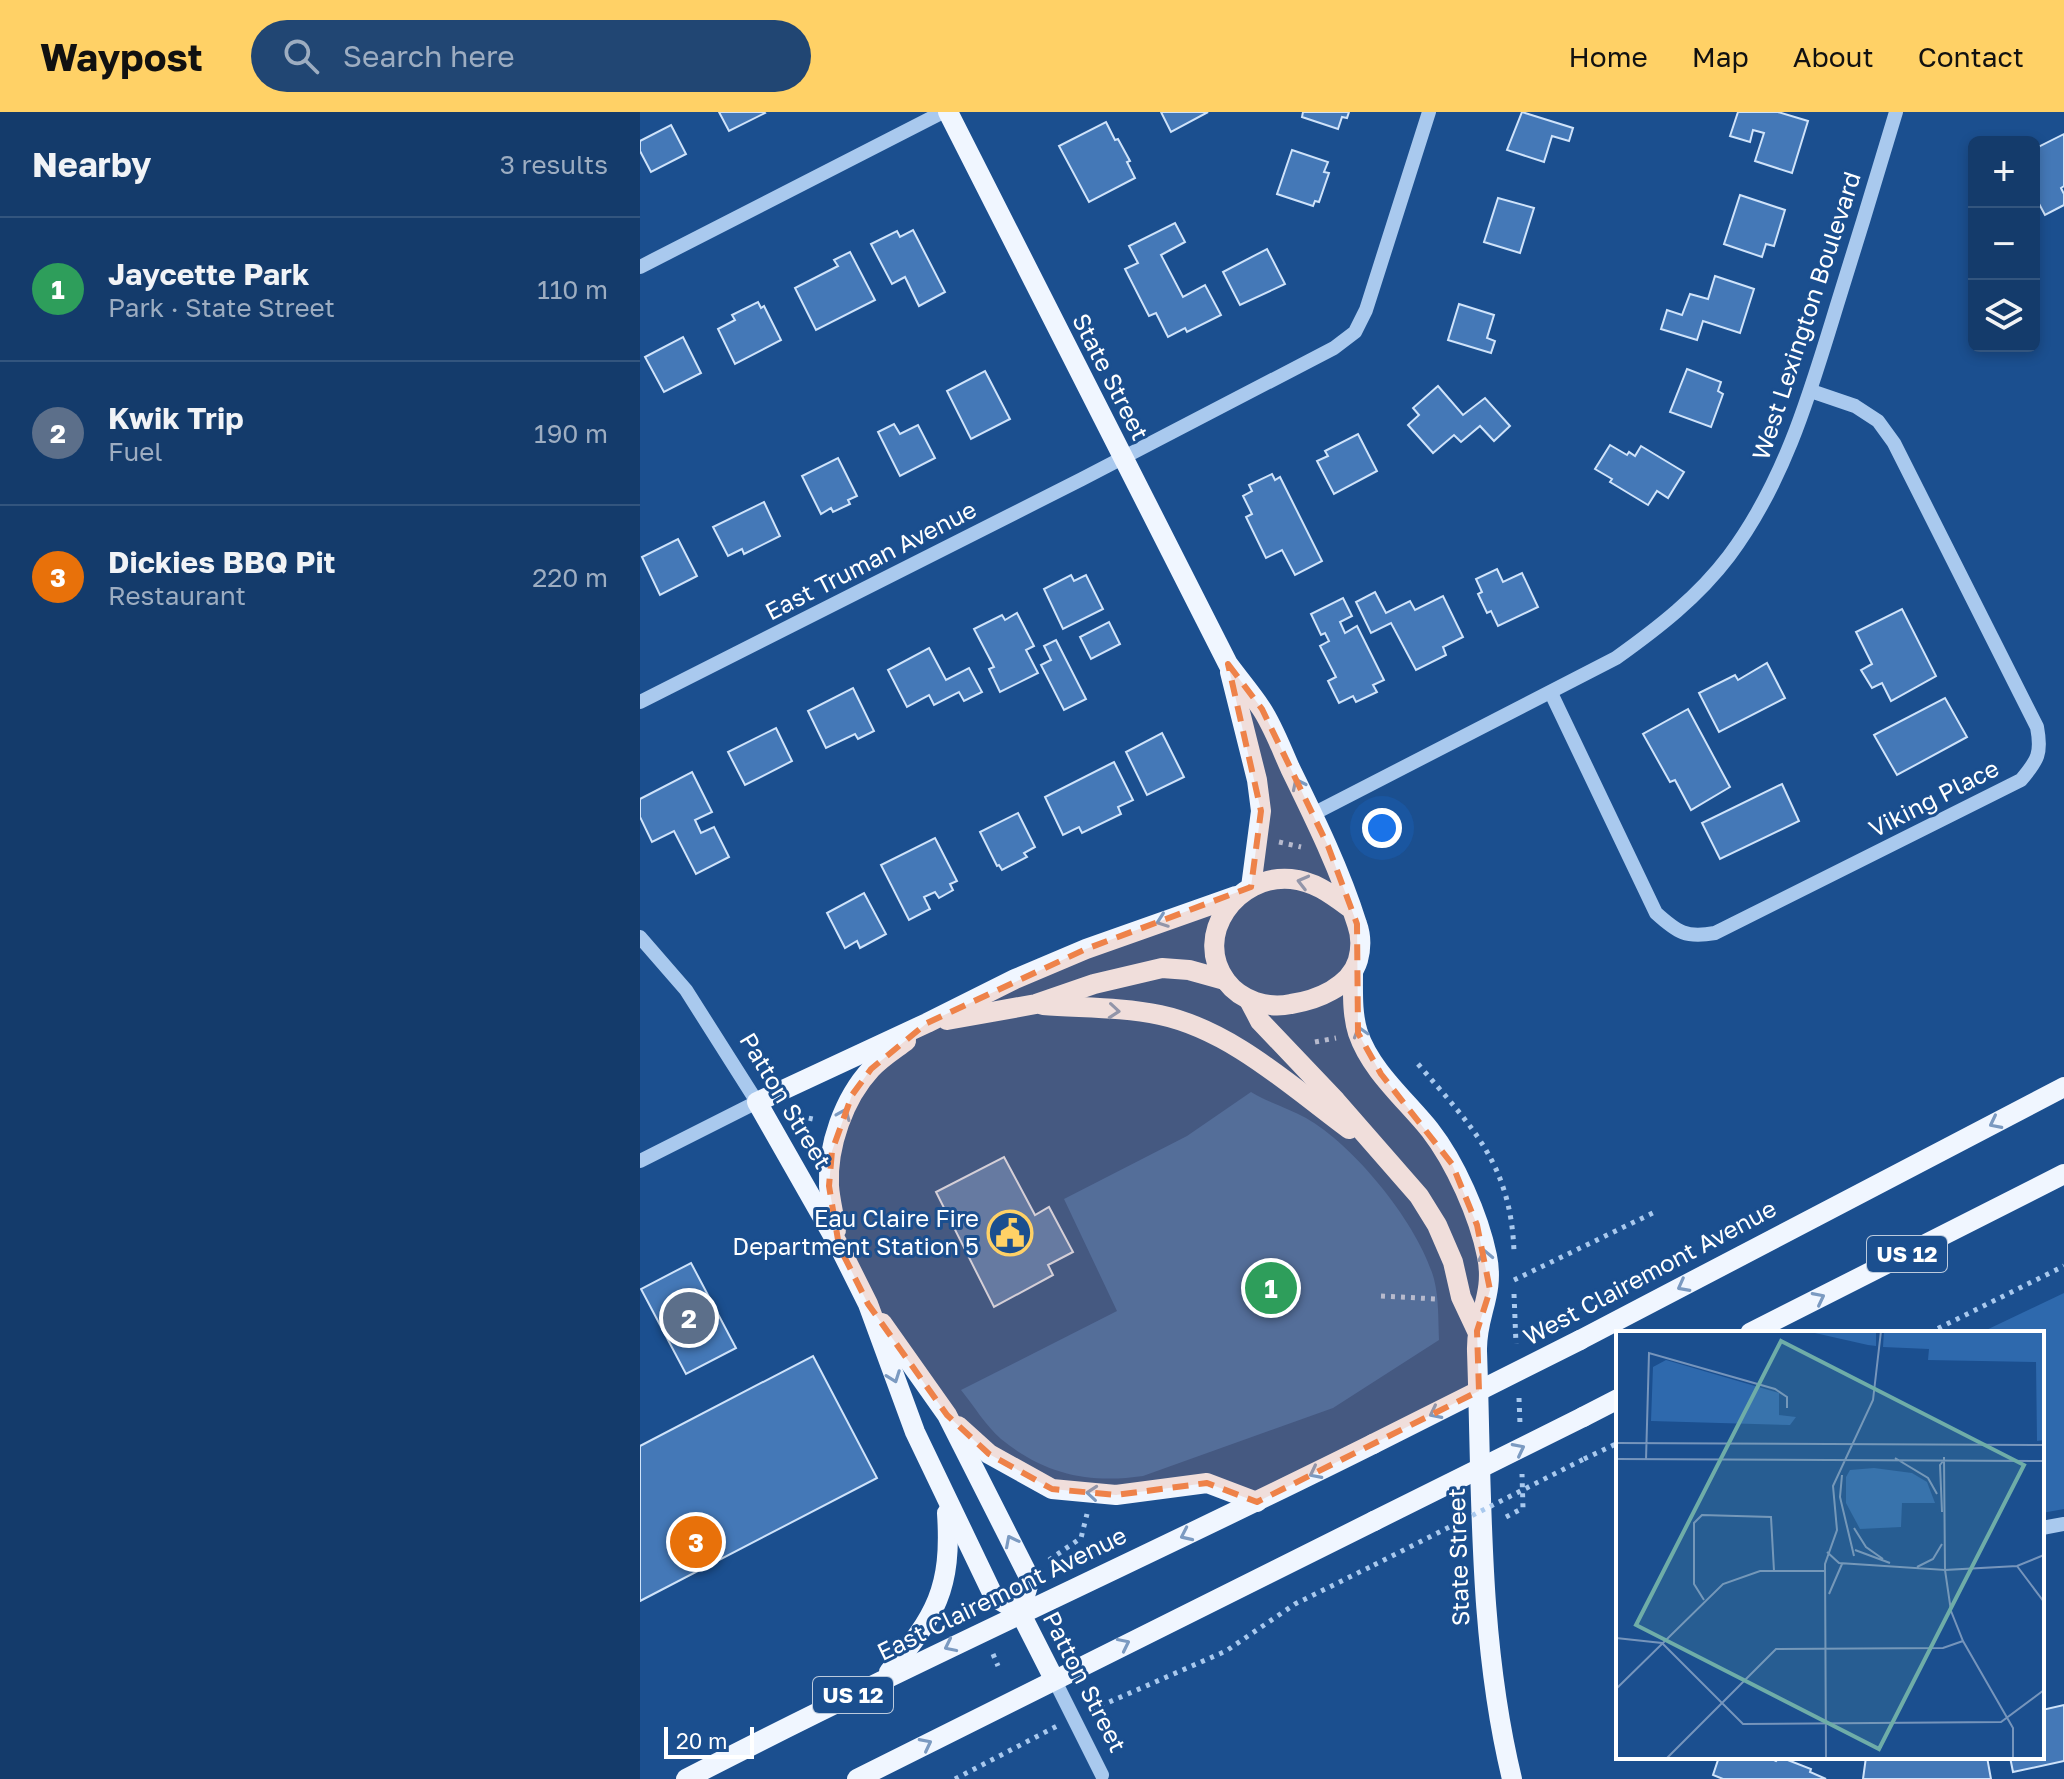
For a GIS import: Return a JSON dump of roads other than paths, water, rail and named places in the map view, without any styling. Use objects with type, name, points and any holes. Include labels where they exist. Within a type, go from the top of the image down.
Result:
[{"type":"main road","name":"State Street","points":[[945,112],[1228,664],[1262,709],[1328,846],[1350,908]]},
{"type":"main road","name":"State Street","points":[[1228,664],[1257,780],[1261,811],[1244,891]]},
{"type":"main road","points":[[757,1102],[1015,979],[1266,881],[1288,879],[1312,883],[1350,908],[1360,941],[1359,957],[1353,973],[1334,989],[1312,999],[1289,1005],[1268,1005],[1249,1000],[1225,980],[1189,970],[1162,968],[1094,984],[1036,1004],[927,1023],[871,1069],[852,1095],[839,1125],[832,1151],[829,1186],[839,1246]]},
{"type":"main road","points":[[1225,980],[1216,956],[1216,935],[1223,913],[1244,891]]},
{"type":"main road","name":"State Street","points":[[1353,973],[1353,1003],[1358,1033],[1381,1074],[1432,1132],[1452,1164],[1487,1257],[1490,1290],[1477,1331],[1489,1648],[1498,1723],[1512,1779]]},
{"type":"main road","name":"State Street","points":[[1249,1000],[1260,1021],[1397,1169],[1437,1225],[1453,1262],[1461,1297],[1477,1331]]},
{"type":"main road","points":[[1036,1004],[1157,1015],[1178,1020],[1231,1044],[1375,1148]]},
{"type":"main road","name":"West Clairemont Avenue","points":[[1257,1502],[1580,1340],[2064,1087]]},
{"type":"main road","name":"Patton Street","points":[[757,1102],[839,1246],[868,1304],[915,1432],[994,1597],[1020,1612],[1054,1679]]},
{"type":"main road","name":"US 12","points":[[1754,1331],[2064,1174]]},
{"type":"main road","name":"Patton Street","points":[[868,1304],[947,1415],[1030,1579],[1020,1612]]},
{"type":"main road","points":[[857,1779],[1616,1400]]},
{"type":"main road","points":[[947,1415],[989,1454],[1052,1489],[1116,1495],[1207,1483],[1257,1502]]},
{"type":"main road","points":[[883,1679],[922,1632],[946,1579],[949,1550],[946,1501]]},
{"type":"main road","name":"East Clairemont Avenue","points":[[686,1779],[1020,1612],[1257,1502]]},
{"type":"street","points":[[640,267],[945,112]]},
{"type":"street","name":"East Truman Avenue","points":[[640,702],[1334,348],[1355,332],[1366,310],[1429,112]]},
{"type":"street","name":"West Lexington Boulevard","points":[[1313,814],[1616,658],[1657,628],[1695,594],[1728,557],[1758,512],[1785,462],[1811,391],[1896,112]]},
{"type":"street","name":"Viking Place","points":[[1551,693],[1656,913],[1674,929],[1694,937],[1715,933],[2021,780],[2035,764],[2040,747],[2037,727],[1894,443],[1878,421],[1855,406],[1811,391]]},
{"type":"street","name":"Patton Street","points":[[640,937],[686,990],[757,1102]]},
{"type":"street","points":[[640,1161],[757,1102]]},
{"type":"street","points":[[2044,1528],[2064,1524]]},
{"type":"street","name":"Patton Street","points":[[1054,1679],[1102,1775]]},
{"type":"place","name":"Eau Claire Fire Department Station 5","points":[[1010,1233]]},
{"type":"place","name":"Jaycette Park","points":[[1271,1288]]},
{"type":"place","name":"Kwik Trip","points":[[689,1318]]},
{"type":"place","name":"Dickies BBQ Pit","points":[[696,1542]]}]
